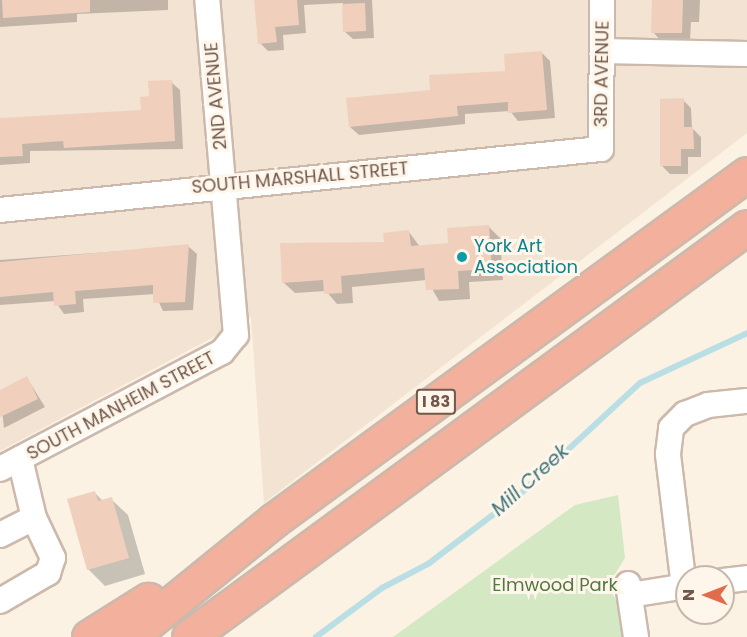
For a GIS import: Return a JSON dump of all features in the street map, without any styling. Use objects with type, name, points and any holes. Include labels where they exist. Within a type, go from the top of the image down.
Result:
[{"type":"highway","name":"I 83","points":[[130,637],[274,520],[747,174]]},
{"type":"highway","name":"I 83","points":[[189,637],[747,227]]},
{"type":"highway","points":[[89,637],[274,520]]},
{"type":"street","name":"2ND AVENUE","points":[[207,0],[236,335]]},
{"type":"street","name":"3RD AVENUE","points":[[601,149],[602,0]]},
{"type":"street","points":[[602,51],[747,54]]},
{"type":"street","name":"SOUTH MARSHALL STREET","points":[[0,210],[224,185],[601,149]]},
{"type":"street","name":"SOUTH MANHEIM STREET","points":[[10,464],[222,352],[236,335]]},
{"type":"street","points":[[683,565],[668,454],[671,428],[685,414],[708,405],[747,401]]},
{"type":"street","points":[[0,601],[48,573],[53,558],[10,464]]},
{"type":"street","points":[[0,535],[34,518]]},
{"type":"street","points":[[636,637],[629,589],[675,587]]},
{"type":"shaded area","points":[[0,0],[747,0],[747,133],[264,503],[251,317],[0,451]]},
{"type":"green space","name":"Elmwood Park","points":[[618,495],[625,558],[608,585],[625,617],[627,637],[393,637],[575,505]]},
{"type":"building","points":[[2,0],[90,0],[90,12],[3,18]]},
{"type":"building","points":[[254,0],[297,0],[299,25],[275,27],[277,42],[258,44]]},
{"type":"building","points":[[652,0],[683,0],[682,33],[651,33]]},
{"type":"building","points":[[365,3],[366,31],[343,32],[342,4]]},
{"type":"building","points":[[542,51],[547,110],[508,113],[508,102],[457,106],[458,116],[349,127],[346,98],[430,90],[429,75],[505,71],[504,54]]},
{"type":"building","points":[[172,80],[175,141],[64,148],[63,141],[22,144],[23,156],[0,157],[0,118],[141,110],[140,97],[149,96],[148,81]]},
{"type":"building","points":[[684,98],[684,127],[693,127],[694,149],[681,149],[681,166],[660,166],[660,99]]},
{"type":"building","points":[[489,225],[492,269],[458,271],[459,289],[426,290],[424,268],[341,276],[342,293],[324,294],[323,280],[282,283],[280,243],[384,242],[383,233],[409,230],[411,246],[448,243],[447,228]]},
{"type":"building","points":[[189,244],[185,302],[153,303],[153,285],[75,291],[76,304],[54,306],[53,292],[0,297],[0,262]]},
{"type":"building","points":[[27,376],[38,399],[0,417],[0,390]]},
{"type":"building","points":[[95,491],[98,501],[112,497],[129,558],[87,570],[67,499]]},
{"type":"waterway","name":"Mill Creek","points":[[316,637],[382,588],[428,564],[519,495],[640,383],[747,333]]},
{"type":"place","name":"York Art Association","points":[[462,257]]}]
